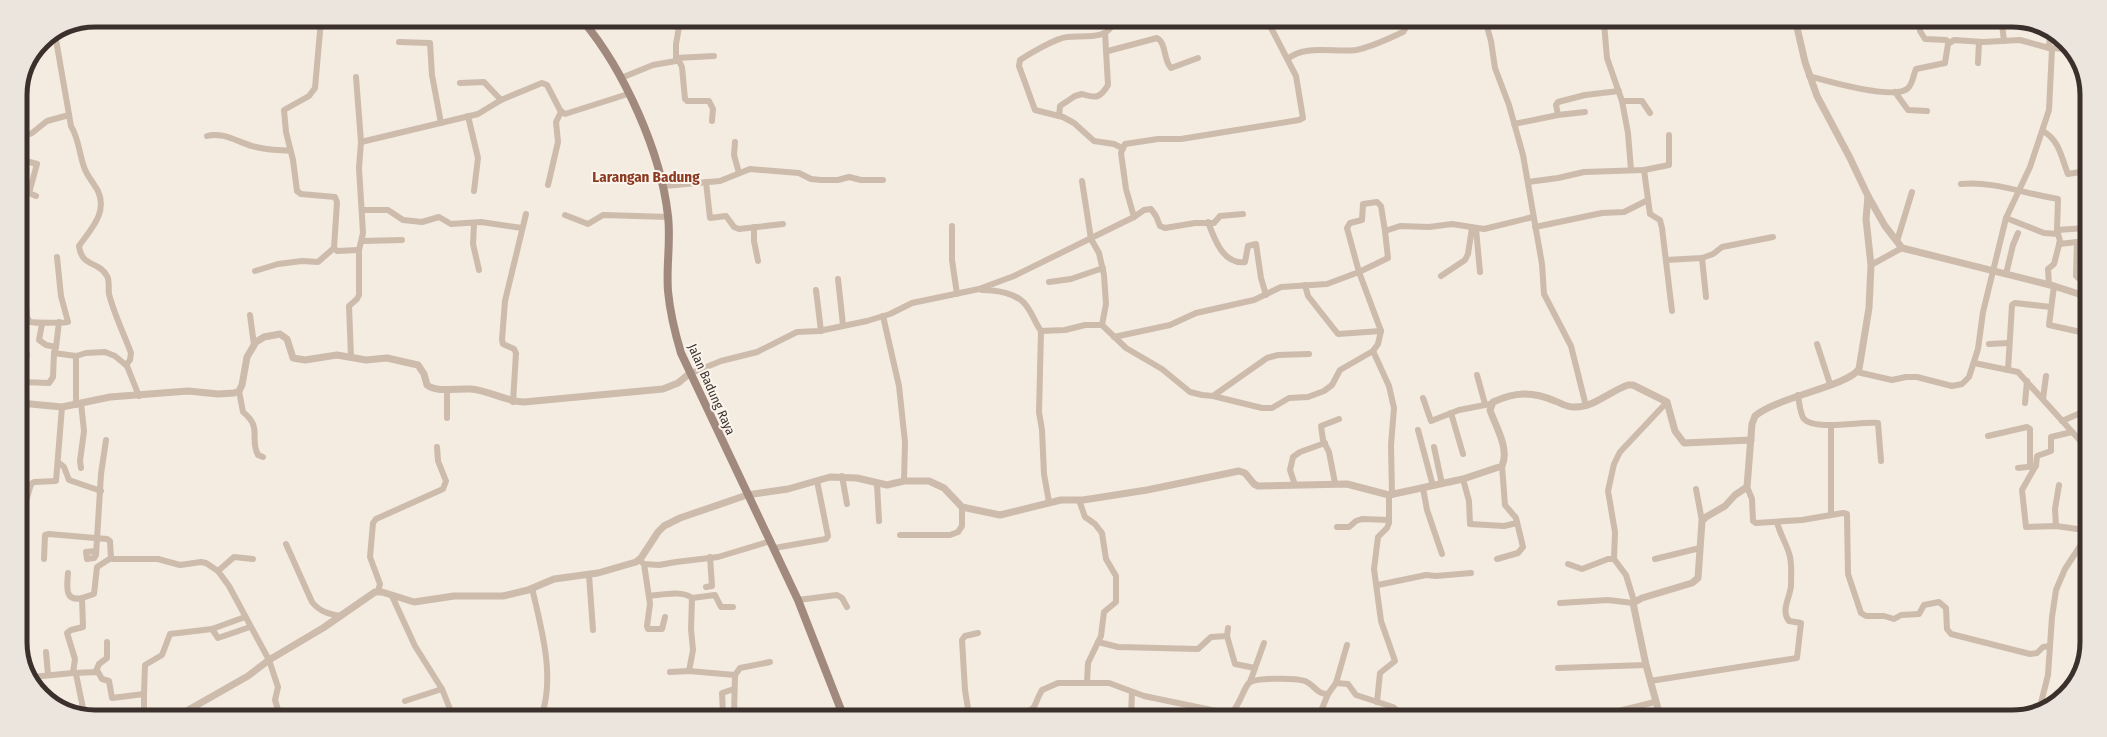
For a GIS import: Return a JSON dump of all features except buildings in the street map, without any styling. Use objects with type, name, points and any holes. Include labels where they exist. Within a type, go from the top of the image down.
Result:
[{"type":"main road","name":"Jalan Badung Raya","points":[[588,27],[598,40],[621,78],[644,129],[664,186],[669,217],[669,298],[676,336],[690,374],[747,495],[773,544],[798,600],[841,710]]},
{"type":"street","points":[[255,271],[278,264],[302,261],[318,262],[334,248],[336,199],[333,195],[299,194],[296,188],[293,160],[283,112],[309,96],[315,88],[320,27]]},
{"type":"street","points":[[679,27],[676,59],[682,67],[685,99],[687,101],[709,101],[713,109],[712,121]]},
{"type":"street","points":[[1112,27],[1105,33],[1088,36],[1066,37],[1054,41],[1020,60],[1020,71],[1035,110],[1059,116],[1074,123],[1094,141],[1114,144],[1122,148]]},
{"type":"street","points":[[1122,148],[1130,142],[1181,139],[1304,118],[1298,82],[1288,58],[1271,27]]},
{"type":"street","points":[[1288,58],[1301,51],[1344,51],[1370,46],[1402,32],[1405,29],[1405,27]]},
{"type":"street","points":[[1487,27],[1491,40],[1495,68],[1514,124],[1528,182],[1542,264],[1544,294],[1571,346],[1586,406]]},
{"type":"street","points":[[1604,27],[1607,58],[1622,101],[1628,133],[1631,170]]},
{"type":"street","points":[[1797,27],[1804,62],[1817,96],[1850,158],[1868,196],[1899,245],[1994,272],[2052,285],[2080,294]]},
{"type":"street","points":[[1920,27],[1922,37],[1925,39],[1946,40],[1949,42],[1956,39],[1979,42],[2020,40],[2050,48],[2061,49]]},
{"type":"street","points":[[2002,27],[2004,41]]},
{"type":"street","points":[[1059,116],[1060,106],[1075,96],[1082,94],[1094,97],[1105,91],[1108,85],[1108,51],[1105,33]]},
{"type":"street","points":[[1108,51],[1157,38],[1162,43],[1168,64],[1171,68],[1198,58]]},
{"type":"street","points":[[2050,39],[2051,99],[2043,132],[2006,218],[1983,312],[1974,363],[1966,380],[1957,386],[1912,377],[1892,380],[1857,372],[1830,384],[1798,395],[1755,416],[1752,420],[1747,487],[1752,499],[1753,521],[1756,523],[1802,520],[1843,512],[1847,514],[1848,574],[1863,614],[1884,616],[1894,619],[1905,614],[1919,614],[1924,605],[1939,602],[1946,608],[1946,629],[1951,634],[2030,654],[2037,653],[2043,647],[2050,646]]},
{"type":"street","points":[[56,40],[71,126],[78,139],[81,159],[87,175],[97,189],[101,204],[96,224],[79,246],[80,254],[86,261],[103,270],[108,276],[109,293],[131,353],[130,360],[126,365]]},
{"type":"street","points":[[399,42],[430,43],[432,75],[441,123]]},
{"type":"street","points":[[1809,76],[1844,86],[1901,92],[1910,86],[1916,69],[1945,63],[1949,42]]},
{"type":"street","points":[[1978,63],[1979,42]]},
{"type":"street","points":[[621,78],[654,65],[676,59],[714,56]]},
{"type":"street","points":[[351,357],[349,309],[350,304],[357,299],[359,295],[359,250],[362,241],[362,210],[359,168],[361,142],[356,77]]},
{"type":"street","points":[[460,83],[484,82],[501,100]]},
{"type":"street","points":[[361,142],[483,112],[501,100],[544,83],[547,85],[561,112],[565,114],[573,113],[628,94]]},
{"type":"street","points":[[1558,115],[1556,105],[1558,102],[1619,91]]},
{"type":"street","points":[[1895,92],[1908,110],[1927,111]]},
{"type":"street","points":[[1622,101],[1642,101],[1650,113]]},
{"type":"street","points":[[548,185],[558,142],[556,122],[561,112]]},
{"type":"street","points":[[1514,124],[1558,115],[1585,112]]},
{"type":"street","points":[[27,135],[47,121],[69,115]]},
{"type":"street","points":[[468,116],[478,158],[474,191]]},
{"type":"street","points":[[2043,132],[2054,140],[2063,158],[2068,174],[2080,172]]},
{"type":"street","points":[[207,136],[212,134],[257,148],[290,151]]},
{"type":"street","points":[[1528,182],[1558,178],[1577,173],[1644,170],[1670,164],[1669,135]]},
{"type":"street","points":[[735,142],[734,155],[739,173]]},
{"type":"street","points":[[1122,148],[1126,189],[1134,217]]},
{"type":"street","points":[[27,160],[37,164],[29,193],[36,196]]},
{"type":"street","points":[[664,186],[726,180],[750,169],[799,173],[811,179],[821,180],[838,180],[849,177],[861,180],[883,180]]},
{"type":"street","points":[[1644,170],[1650,214],[1660,220],[1672,311]]},
{"type":"street","points":[[1082,181],[1091,239],[1099,252],[1103,268],[1106,304],[1102,325]]},
{"type":"street","points":[[706,182],[710,218],[726,216],[734,227],[754,227],[783,224]]},
{"type":"street","points":[[1961,184],[1978,183],[2058,199],[2057,232],[2059,244],[2054,264],[2048,270],[2052,285],[2051,307],[2048,323],[2050,326],[2080,332]]},
{"type":"street","points":[[1871,266],[1899,245],[1912,192]]},
{"type":"street","points":[[1857,372],[1861,364],[1868,322],[1871,266],[1866,219],[1868,196]]},
{"type":"street","points":[[1535,227],[1602,213],[1624,212],[1648,200]]},
{"type":"street","points":[[1041,331],[1064,330],[1085,325],[1102,325],[1114,338],[1126,348],[1162,369],[1190,392],[1255,406],[1272,408],[1289,398],[1308,397],[1324,391],[1332,385],[1340,370],[1373,350],[1378,344],[1381,331],[1359,272],[1347,225],[1362,220],[1363,204],[1377,202],[1381,206],[1388,258],[1359,272],[1327,284],[1281,287],[1254,300],[1196,313],[1170,325],[1114,338]]},
{"type":"street","points":[[263,457],[258,455],[256,451],[256,438],[253,422],[250,416],[243,412],[239,391],[242,386],[247,357],[254,345],[264,337],[280,334],[287,339],[293,358],[299,360],[337,355],[366,360],[387,358],[415,363],[422,369],[427,385],[434,389],[477,390],[513,402],[663,389],[678,383],[690,374],[721,361],[758,352],[797,332],[822,331],[883,316],[912,303],[979,289],[1014,276],[1091,239],[1134,217],[1144,210],[1151,209],[1160,226],[1165,228],[1195,223],[1214,223],[1218,217],[1224,215],[1243,214]]},
{"type":"street","points":[[362,210],[391,210],[403,220],[422,222],[439,217],[451,224],[474,224],[482,222],[522,228]]},
{"type":"street","points":[[513,402],[516,353],[514,349],[503,344],[502,340],[506,302],[526,214]]},
{"type":"street","points":[[565,215],[588,224],[603,215],[669,217]]},
{"type":"street","points":[[1385,231],[1400,226],[1430,227],[1460,223],[1474,228],[1484,229],[1533,217]]},
{"type":"street","points":[[2006,218],[2044,233],[2080,229]]},
{"type":"street","points":[[1208,222],[1216,243],[1231,259],[1245,262],[1248,246],[1256,244],[1260,278],[1266,295]]},
{"type":"street","points":[[474,224],[473,244],[479,270]]},
{"type":"street","points":[[952,226],[952,260],[957,294]]},
{"type":"street","points":[[754,227],[754,241],[758,261]]},
{"type":"street","points":[[1474,228],[1480,272]]},
{"type":"street","points":[[1441,276],[1465,260],[1468,254],[1474,228]]},
{"type":"street","points":[[2006,274],[2013,245],[2018,233]]},
{"type":"street","points":[[1666,260],[1702,258],[1713,254],[1722,247],[1772,237]]},
{"type":"street","points":[[362,241],[402,240]]},
{"type":"street","points":[[2077,242],[2076,276],[2080,278]]},
{"type":"street","points":[[2059,244],[2080,242]]},
{"type":"street","points":[[334,248],[337,251],[359,250]]},
{"type":"street","points":[[27,316],[30,322],[42,324],[49,321],[64,323],[68,320],[61,296],[57,257]]},
{"type":"street","points":[[1702,258],[1706,297]]},
{"type":"street","points":[[1050,282],[1071,279],[1103,268]]},
{"type":"street","points":[[838,279],[843,325]]},
{"type":"street","points":[[1305,285],[1308,296],[1338,334],[1381,331]]},
{"type":"street","points":[[979,289],[1001,292],[1020,299],[1026,305],[1041,331],[1039,412],[1042,430],[1044,474],[1050,502]]},
{"type":"street","points":[[816,290],[822,331]]},
{"type":"street","points":[[2008,370],[2012,304],[2015,303],[2051,307]]},
{"type":"street","points":[[250,315],[254,345]]},
{"type":"street","points":[[883,316],[899,386],[905,442],[904,481]]},
{"type":"street","points":[[27,382],[49,383],[53,377],[59,322]]},
{"type":"street","points":[[42,324],[39,340],[55,350],[76,356],[86,353],[105,352],[118,358],[126,365],[139,396]]},
{"type":"street","points":[[1990,344],[2009,343]]},
{"type":"street","points":[[1817,344],[1830,384]]},
{"type":"street","points":[[1373,350],[1389,386],[1394,408],[1391,445],[1391,495],[1389,520],[1387,528],[1378,537],[1374,564],[1378,585],[1381,621],[1395,661],[1380,673],[1377,702]]},
{"type":"street","points":[[1213,396],[1267,358],[1278,355],[1309,354]]},
{"type":"street","points":[[76,356],[79,404],[84,431],[80,461],[81,468]]},
{"type":"street","points":[[1974,363],[2017,371],[2080,441]]},
{"type":"street","points":[[1477,375],[1504,454],[1502,466],[1504,476],[1505,505],[1516,518],[1522,543],[1522,551],[1497,558]]},
{"type":"street","points":[[2043,399],[2046,376]]},
{"type":"street","points":[[2025,403],[2027,381]]},
{"type":"street","points":[[1423,398],[1430,421],[1451,413],[1488,404],[1509,396],[1528,393],[1541,395],[1570,407],[1586,406],[1623,387],[1632,385],[1667,402],[1675,431],[1684,443],[1751,440]]},
{"type":"street","points":[[447,389],[447,418]]},
{"type":"street","points":[[27,403],[62,407],[110,397],[191,391],[222,394],[239,391]]},
{"type":"street","points":[[1798,395],[1805,420],[1831,425],[1878,423],[1882,461]]},
{"type":"street","points":[[1658,710],[1646,665],[1636,600],[1626,575],[1614,558],[1614,525],[1608,491],[1614,464],[1620,452],[1667,402]]},
{"type":"street","points":[[27,498],[31,484],[37,482],[56,481],[62,407]]},
{"type":"street","points":[[1451,413],[1463,454]]},
{"type":"street","points":[[2062,421],[2080,413]]},
{"type":"street","points":[[1335,483],[1329,452],[1321,426],[1338,419]]},
{"type":"street","points":[[1831,425],[1831,514]]},
{"type":"street","points":[[1988,436],[2027,427],[2030,429],[2032,466],[2022,490],[2024,524],[2028,528],[2056,526],[2080,529]]},
{"type":"street","points":[[1418,430],[1433,486]]},
{"type":"street","points":[[2018,468],[2037,464],[2037,456],[2051,451],[2051,437],[2072,432]]},
{"type":"street","points":[[96,551],[96,537],[106,440]]},
{"type":"street","points":[[1295,486],[1290,470],[1293,457],[1300,452],[1325,443]]},
{"type":"street","points":[[378,592],[380,584],[370,557],[372,523],[376,519],[443,489],[446,481],[438,461],[438,447]]},
{"type":"street","points":[[1434,447],[1442,484]]},
{"type":"street","points":[[58,462],[64,467],[69,480],[101,491]]},
{"type":"street","points":[[665,617],[664,627],[662,629],[648,629],[647,626],[650,604],[641,562],[658,532],[667,524],[712,506],[747,495],[788,489],[830,477],[842,476],[877,484],[894,485],[904,481],[933,482],[944,488],[962,508],[1000,515],[1050,502],[1061,500],[1079,500],[1187,483],[1239,471],[1245,473],[1254,484],[1258,486],[1295,486],[1335,483],[1347,484],[1391,495],[1463,479],[1502,466]]},
{"type":"street","points":[[842,476],[847,504]]},
{"type":"street","points":[[1463,479],[1469,501],[1470,524],[1504,526],[1517,523]]},
{"type":"street","points":[[188,710],[248,676],[269,660],[341,616],[353,606],[378,592],[421,602],[454,596],[509,595],[554,579],[589,575],[641,562],[659,565],[710,557],[722,557],[773,544],[826,539],[828,536],[817,481]]},
{"type":"street","points":[[877,484],[879,521]]},
{"type":"street","points":[[2056,526],[2055,509],[2059,485]]},
{"type":"street","points":[[1702,521],[1706,517],[1726,506],[1735,495],[1747,487]]},
{"type":"street","points":[[1423,488],[1427,510],[1442,554]]},
{"type":"street","points":[[1560,603],[1636,600],[1695,581],[1700,574],[1702,521],[1696,489]]},
{"type":"street","points":[[1079,500],[1085,517],[1095,524],[1102,534],[1106,559],[1116,576],[1116,602],[1105,610],[1098,642],[1088,663],[1087,683]]},
{"type":"street","points":[[900,535],[950,535],[958,532],[962,526],[962,508]]},
{"type":"street","points":[[1337,527],[1349,527],[1356,521],[1362,519],[1389,520]]},
{"type":"street","points":[[1650,680],[1797,658],[1801,623],[1789,620],[1787,618],[1787,601],[1791,586],[1790,557],[1779,533],[1777,522]]},
{"type":"street","points":[[44,559],[46,535],[107,538],[110,541],[111,558]]},
{"type":"street","points":[[286,544],[312,602],[316,607],[328,614],[341,616]]},
{"type":"street","points":[[2041,703],[2048,675],[2053,609],[2056,590],[2065,569],[2080,546]]},
{"type":"street","points":[[1655,559],[1700,548]]},
{"type":"street","points":[[218,571],[234,557],[253,559]]},
{"type":"street","points":[[706,587],[712,586],[710,557]]},
{"type":"street","points":[[68,573],[66,592],[68,596],[72,598],[82,598],[94,594],[97,567],[111,558],[158,559],[180,565],[201,562],[206,563],[218,571],[229,586],[269,660],[278,687],[274,700],[278,710]]},
{"type":"street","points":[[1568,564],[1582,569],[1614,558]]},
{"type":"street","points":[[1378,585],[1426,574],[1436,576],[1471,573]]},
{"type":"street","points":[[589,575],[593,630]]},
{"type":"street","points":[[532,588],[546,654],[547,681],[543,710]]},
{"type":"street","points":[[649,596],[675,594],[687,595],[692,598],[715,595],[721,607],[733,607]]},
{"type":"street","points":[[798,600],[837,595],[842,598],[847,607]]},
{"type":"street","points":[[392,596],[418,652],[442,689],[450,710]]},
{"type":"street","points":[[82,598],[84,626],[82,628],[69,630],[67,634],[75,660],[74,674],[83,708]]},
{"type":"street","points":[[690,671],[693,650],[691,629],[692,598]]},
{"type":"street","points":[[144,710],[145,664],[162,655],[170,634],[212,629],[245,617]]},
{"type":"street","points":[[212,629],[218,638],[250,627]]},
{"type":"street","points":[[1228,628],[1228,636],[1235,664],[1255,668]]},
{"type":"street","points":[[968,710],[965,690],[962,640],[965,636],[978,633]]},
{"type":"street","points":[[1098,642],[1118,647],[1198,649],[1209,638],[1228,636]]},
{"type":"street","points":[[96,671],[99,664],[107,658],[107,642]]},
{"type":"street","points":[[1234,710],[1250,682],[1264,643]]},
{"type":"street","points":[[1321,710],[1328,694],[1336,683],[1347,645]]},
{"type":"street","points":[[46,652],[48,675]]},
{"type":"street","points":[[734,710],[735,675],[740,668],[770,662]]},
{"type":"street","points":[[1558,668],[1646,665]]},
{"type":"street","points":[[36,676],[96,671]]},
{"type":"street","points":[[96,671],[102,678],[109,681],[112,698],[144,694]]},
{"type":"street","points":[[670,672],[690,671],[735,675]]},
{"type":"street","points":[[1250,682],[1295,679],[1308,682],[1318,692],[1328,694]]},
{"type":"street","points":[[1029,710],[1035,708],[1042,690],[1048,686],[1058,683],[1108,682],[1144,696],[1211,710]]},
{"type":"street","points":[[1336,683],[1346,683],[1356,695],[1398,710]]},
{"type":"street","points":[[723,710],[722,693],[734,688]]},
{"type":"street","points":[[405,700],[442,689]]},
{"type":"street","points":[[1131,710],[1132,692]]},
{"type":"street","points":[[1622,710],[1655,702]]},
{"type":"district","name":"Larangan Badung","points":[[646,177]]}]
